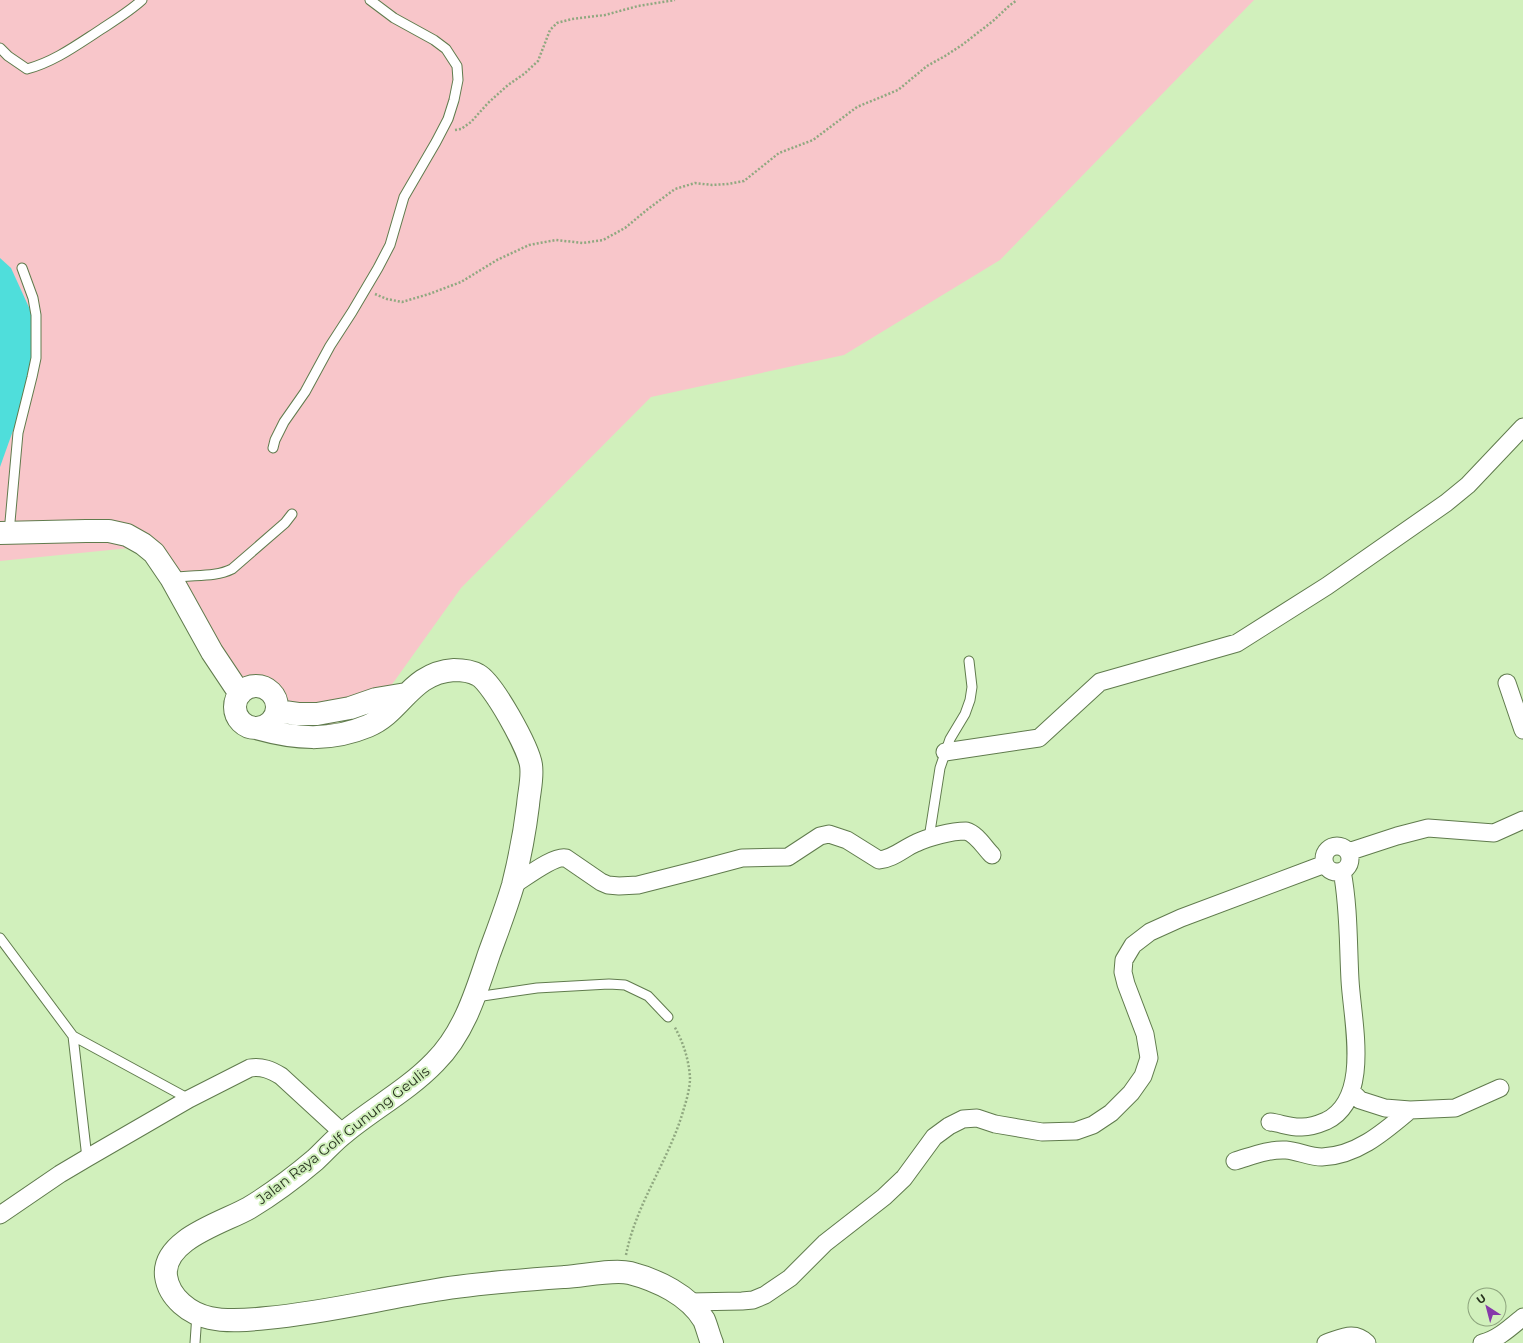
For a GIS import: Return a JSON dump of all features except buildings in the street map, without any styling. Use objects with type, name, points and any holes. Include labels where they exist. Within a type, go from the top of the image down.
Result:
[{"type":"main road","points":[[4,533],[86,531],[120,533],[134,538],[148,548],[154,553],[171,578],[212,652],[240,694],[246,689],[259,686],[266,688],[275,698],[277,711],[274,718],[270,723],[263,727],[256,728]]},
{"type":"main road","name":"Jalan Raya Golf Gunung Geulis","points":[[240,694],[236,704],[237,716],[245,725],[281,735],[324,738],[344,734],[377,722],[386,716],[406,694],[418,684],[432,676],[448,671],[464,670],[477,674],[486,680],[522,740],[529,757],[532,774],[527,813],[513,885],[474,997],[461,1027],[450,1046],[420,1077],[343,1133],[316,1160],[282,1186],[247,1209],[193,1235],[177,1248],[166,1269],[166,1278],[172,1292],[183,1305],[197,1314],[215,1319],[249,1320],[299,1316],[436,1290],[503,1282],[624,1272],[652,1281],[670,1289],[689,1302],[703,1319],[712,1343]]},
{"type":"main road","name":"Jalan Raya Golf Gunung Geulis","points":[[277,711],[298,714],[324,713],[350,708],[376,699],[406,694]]},
{"type":"street","points":[[945,752],[1039,738],[1100,682],[1237,643],[1327,586],[1446,503],[1468,485],[1523,427]]},
{"type":"street","points":[[1507,683],[1523,730]]},
{"type":"street","points":[[1348,852],[1397,836],[1428,828],[1494,833],[1523,820]]},
{"type":"street","points":[[513,885],[552,861],[560,858],[566,858],[601,882],[608,885],[619,886],[638,884],[742,858],[788,857],[820,836],[829,834],[846,840],[879,860],[890,858],[916,843],[929,838],[962,831],[970,832],[992,855]]},
{"type":"street","points":[[1340,846],[1348,852],[1350,858],[1349,864],[1342,871],[1332,871],[1325,864],[1326,854],[1333,847],[1340,846]]},
{"type":"street","points":[[689,1302],[753,1300],[765,1295],[790,1278],[825,1244],[884,1197],[904,1178],[934,1137],[949,1126],[963,1119],[977,1118],[995,1124],[1042,1132],[1076,1131],[1093,1125],[1111,1113],[1131,1093],[1143,1076],[1149,1058],[1145,1034],[1123,972],[1124,960],[1133,945],[1150,932],[1181,918],[1325,864]]},
{"type":"street","points":[[1270,1122],[1302,1128],[1319,1124],[1329,1119],[1339,1111],[1352,1091],[1356,1064],[1355,1040],[1346,900],[1342,871]]},
{"type":"street","points":[[0,1216],[60,1174],[87,1158],[189,1099],[250,1068],[260,1067],[271,1070],[281,1076],[343,1133]]},
{"type":"street","points":[[1352,1091],[1360,1100],[1385,1108],[1410,1110],[1455,1108],[1500,1088]]},
{"type":"street","points":[[1235,1161],[1262,1152],[1286,1150],[1321,1157],[1340,1155],[1366,1144],[1390,1128],[1410,1110]]},
{"type":"street","points":[[1482,1343],[1487,1342],[1503,1333],[1523,1317]]},
{"type":"street","points":[[1326,1343],[1353,1335],[1362,1338],[1367,1343]]},
{"type":"lane","points":[[0,48],[8,56],[27,69],[39,66],[62,55],[113,22],[142,0]]},
{"type":"lane","points":[[273,448],[275,440],[284,422],[305,392],[330,346],[366,290],[390,245],[404,197],[448,119],[454,100],[458,80],[455,63],[443,46],[394,18],[370,0]]},
{"type":"lane","points":[[4,533],[18,433],[36,358],[36,315],[34,304],[22,268]]},
{"type":"lane","points":[[171,578],[214,574],[226,572],[232,569],[292,514]]},
{"type":"lane","points":[[929,838],[940,768],[950,739],[965,714],[970,700],[972,687],[969,662]]},
{"type":"lane","points":[[0,938],[73,1036],[189,1099]]},
{"type":"lane","points":[[474,997],[537,988],[609,984],[625,985],[648,996],[668,1018]]},
{"type":"lane","points":[[73,1036],[87,1158]]},
{"type":"lane","points":[[194,1343],[197,1314]]},
{"type":"path","points":[[439,134],[461,129],[471,122],[488,103],[538,61],[550,30],[556,23],[572,19],[605,15],[638,6],[675,0]]},
{"type":"path","points":[[366,290],[387,300],[402,302],[461,282],[497,260],[529,245],[556,240],[582,243],[603,240],[626,228],[675,189],[695,182],[712,185],[744,181],[779,153],[813,140],[857,107],[898,90],[927,66],[962,45],[1017,0]]},
{"type":"path","points":[[624,1272],[626,1254],[633,1228],[646,1195],[671,1146],[680,1124],[690,1079],[687,1056],[680,1035],[668,1018]]},
{"type":"shaded area","points":[[0,0],[1254,0],[1000,260],[844,355],[651,397],[461,588],[373,711],[319,728],[242,680],[150,546],[0,561]]},
{"type":"water","points":[[0,258],[11,268],[32,314],[34,362],[20,411],[0,467]]}]
